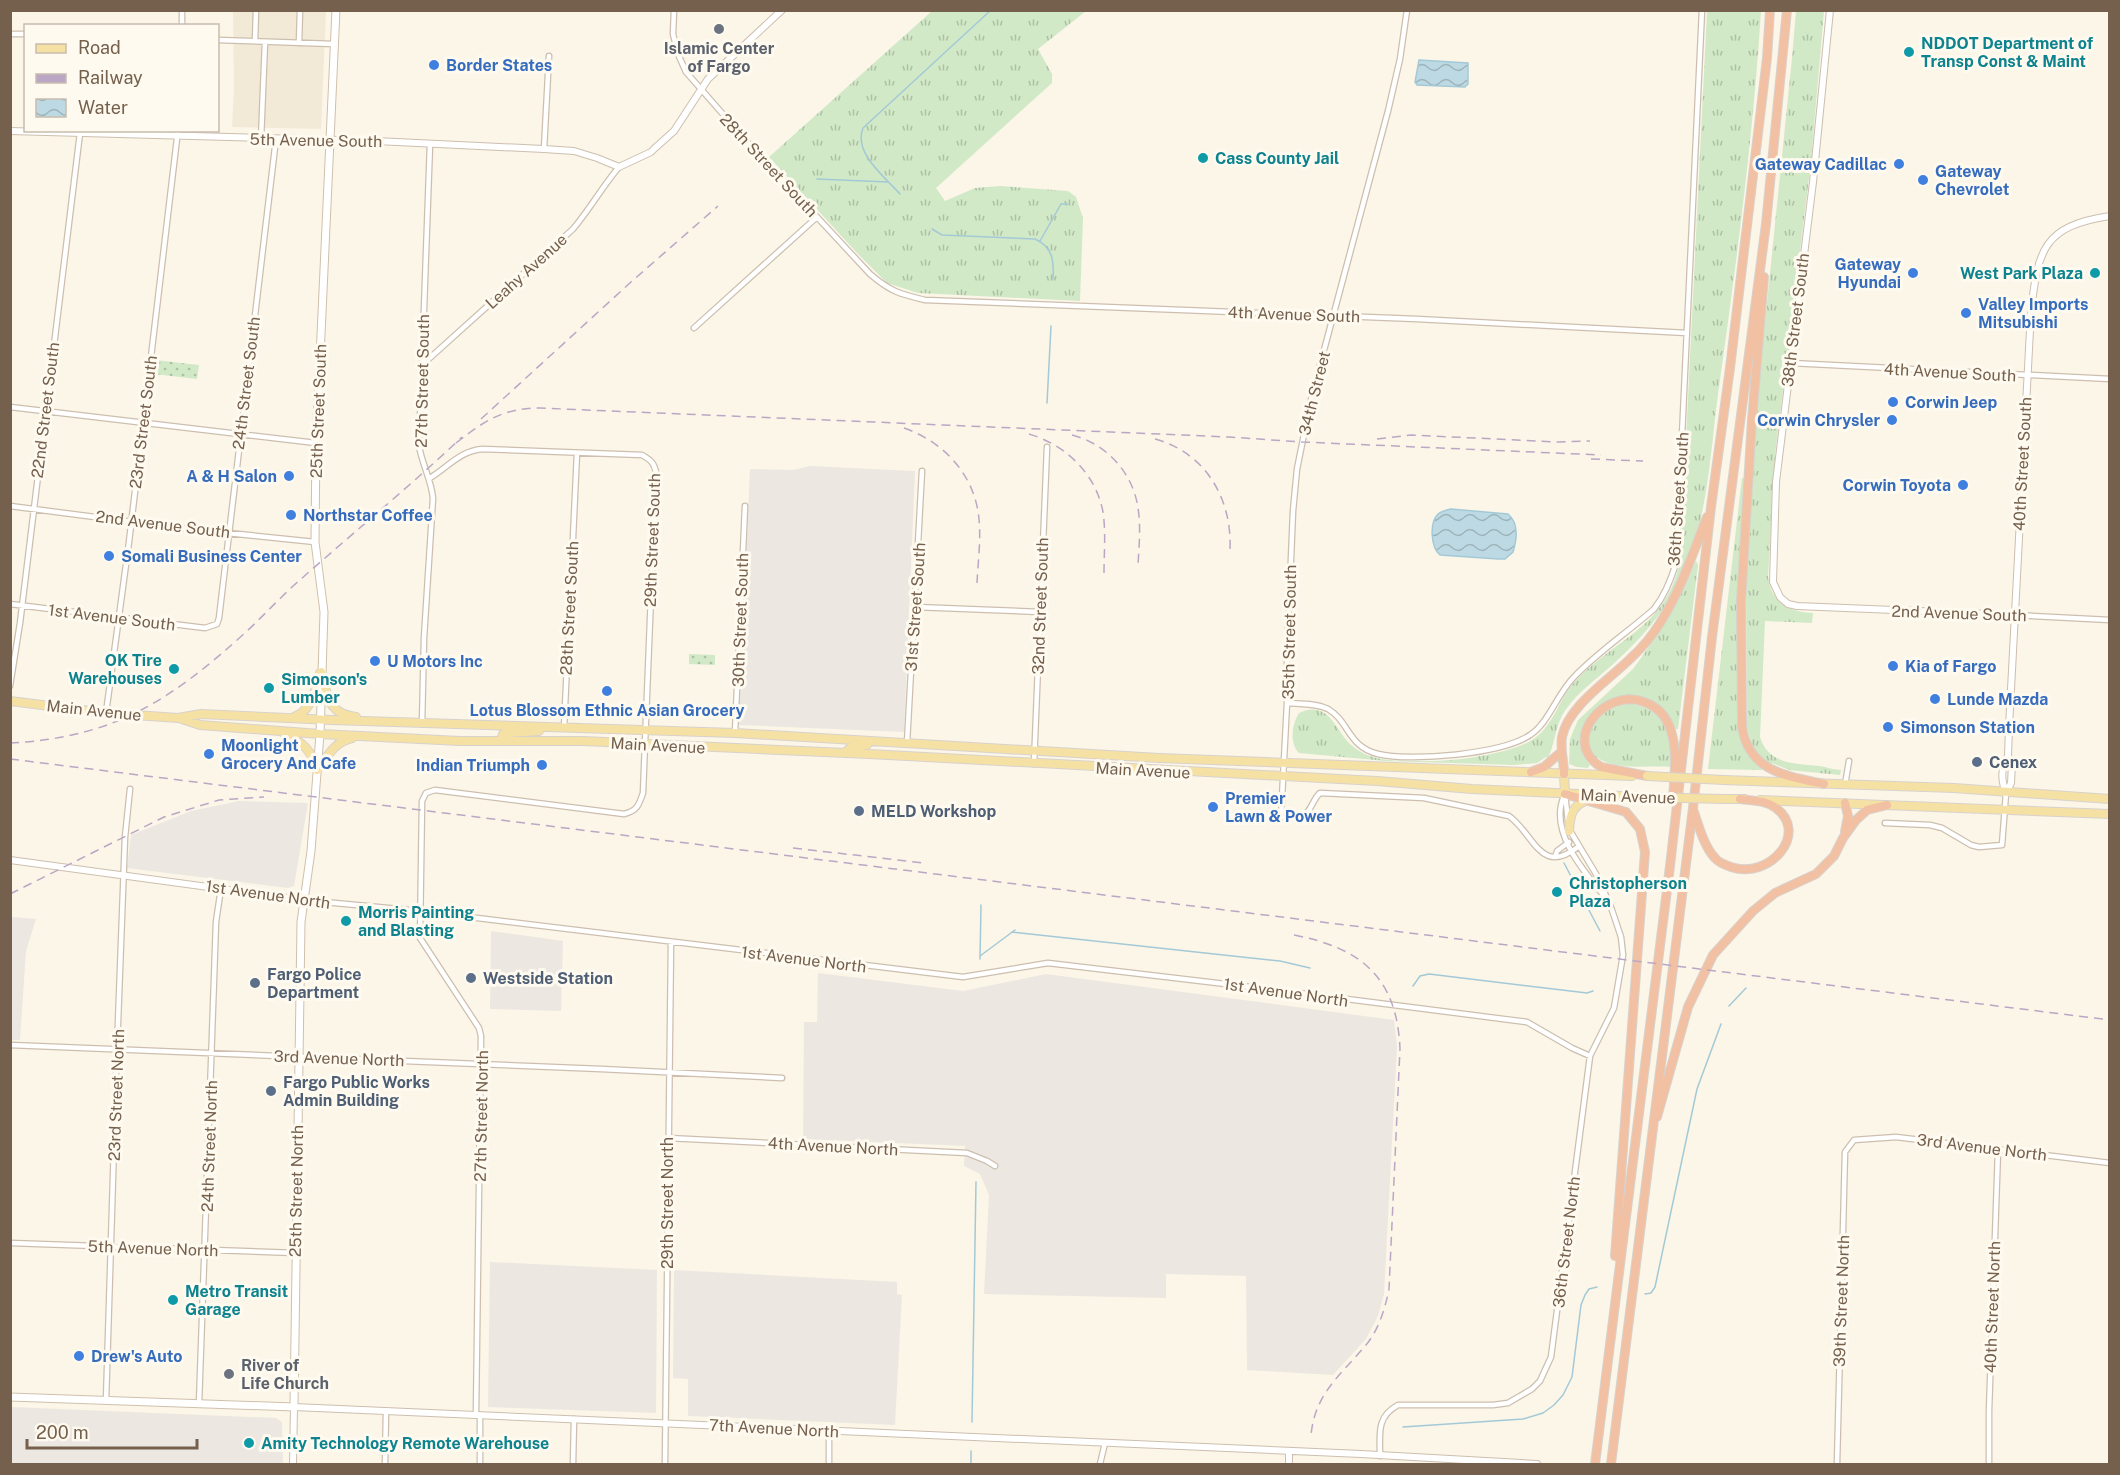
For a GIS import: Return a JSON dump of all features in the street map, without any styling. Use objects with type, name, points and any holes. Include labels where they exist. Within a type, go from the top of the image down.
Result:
[{"type":"highway","points":[[1594,1464],[1730,368],[1767,58],[1770,10]]},
{"type":"highway","points":[[1611,1464],[1693,808],[1712,637],[1766,223],[1787,10]]},
{"type":"highway","points":[[1766,223],[1741,601],[1742,727],[1747,746],[1769,769],[1824,784]]},
{"type":"highway","points":[[1564,774],[1564,758],[1561,752],[1565,726],[1573,713],[1632,657],[1660,622],[1680,588],[1711,507]]},
{"type":"highway","points":[[1647,777],[1601,767],[1594,763],[1588,753],[1585,744],[1589,725],[1594,716],[1608,704],[1630,698],[1649,704],[1660,711],[1671,730],[1674,757],[1672,845]]},
{"type":"highway","points":[[1531,772],[1544,767],[1561,752]]},
{"type":"highway","points":[[1565,794],[1626,812],[1640,829],[1645,852],[1615,1251],[1613,1312]]},
{"type":"highway","points":[[1693,808],[1700,831],[1714,858],[1739,869],[1757,868],[1776,858],[1787,843],[1786,823],[1782,814],[1775,807],[1764,802],[1740,799]]},
{"type":"highway","points":[[1649,1146],[1688,1007],[1713,956],[1752,911],[1775,893],[1816,874],[1834,856],[1848,825],[1845,803]]},
{"type":"highway","points":[[1843,838],[1856,820],[1867,810],[1887,805]]},
{"type":"main road","name":"25th Street South","points":[[314,811],[320,735],[324,612],[315,542],[316,443],[336,10]]},
{"type":"main road","points":[[289,718],[302,714],[309,705],[321,672]]},
{"type":"main road","points":[[321,672],[329,700],[336,711],[345,716],[387,723]]},
{"type":"main road","name":"Main Avenue","points":[[10,701],[106,713],[178,718],[200,725],[320,735],[501,741],[583,741],[845,753],[1565,794],[2109,814]]},
{"type":"main road","name":"Main Avenue","points":[[178,718],[201,714],[387,723],[735,733],[1283,764],[1845,786],[1954,788],[2109,799]]},
{"type":"main road","points":[[501,741],[503,734],[506,733],[576,728]]},
{"type":"main road","points":[[278,732],[304,744],[312,755],[317,770]]},
{"type":"main road","points":[[317,770],[331,750],[340,742],[365,736]]},
{"type":"main road","points":[[845,753],[851,747],[896,743]]},
{"type":"main road","points":[[1564,774],[1565,794]]},
{"type":"main road","points":[[1845,786],[1845,803]]},
{"type":"main road","points":[[1572,835],[1570,813],[1576,806],[1605,795]]},
{"type":"main road","name":"25th Street North","points":[[294,1407],[301,922],[314,811]]},
{"type":"main road","name":"7th Avenue North","points":[[10,1397],[294,1407]]},
{"type":"street","points":[[255,41],[256,10]]},
{"type":"street","points":[[298,42],[300,10]]},
{"type":"street","name":"28th Street South","points":[[675,10],[674,34],[678,54],[686,72],[870,274],[888,289],[902,295]]},
{"type":"street","points":[[619,167],[651,152],[674,131],[708,79],[782,10]]},
{"type":"street","name":"34th Street","points":[[1294,500],[1296,469],[1388,111],[1404,37],[1407,10]]},
{"type":"street","name":"36th Street South","points":[[1287,703],[1327,708],[1340,719],[1354,740],[1371,752],[1380,755],[1431,757],[1513,744],[1524,740],[1539,728],[1556,700],[1574,677],[1654,609],[1668,588],[1676,563],[1678,529],[1702,10]]},
{"type":"street","name":"38th Street South","points":[[1809,607],[1788,604],[1777,593],[1773,582],[1776,482],[1830,10]]},
{"type":"street","points":[[219,40],[334,44]]},
{"type":"street","points":[[261,139],[265,42]]},
{"type":"street","points":[[544,149],[549,56]]},
{"type":"street","name":"5th Avenue South","points":[[45,132],[178,134],[544,149],[574,152],[619,167]]},
{"type":"street","name":"22nd Street South","points":[[10,686],[22,606],[80,133]]},
{"type":"street","name":"23rd Street South","points":[[106,713],[132,521],[178,134]]},
{"type":"street","name":"24th Street South","points":[[214,626],[219,618],[276,139]]},
{"type":"street","name":"27th Street South","points":[[422,724],[424,638],[433,498],[430,478],[421,459],[419,446],[430,144]]},
{"type":"street","name":"Leahy Avenue","points":[[422,365],[573,229],[619,167]]},
{"type":"street","name":"40th Street South","points":[[2006,793],[2011,783],[2012,764],[2008,756],[2027,375],[2031,307],[2036,270],[2043,251],[2059,233],[2085,220],[2109,216]]},
{"type":"street","points":[[694,328],[817,217]]},
{"type":"street","name":"4th Avenue South","points":[[902,295],[926,300],[1687,333]]},
{"type":"street","name":"4th Avenue South","points":[[1791,363],[2109,380]]},
{"type":"street","points":[[10,407],[316,443]]},
{"type":"street","name":"32nd Street South","points":[[1034,764],[1047,447]]},
{"type":"street","name":"29th Street South","points":[[430,478],[456,458],[472,450],[642,455],[655,465],[645,744]]},
{"type":"street","name":"28th Street South","points":[[564,728],[577,453]]},
{"type":"street","name":"31st Street South","points":[[907,744],[922,471]]},
{"type":"street","name":"35th Street South","points":[[1294,500],[1281,817],[1302,817],[1307,814],[1315,798],[1320,794],[1424,798],[1509,816],[1520,824],[1538,850],[1547,856],[1555,856]]},
{"type":"street","name":"2nd Avenue South","points":[[10,506],[315,542]]},
{"type":"street","name":"30th Street South","points":[[735,733],[745,506]]},
{"type":"street","name":"1st Avenue South","points":[[10,604],[204,628],[214,626]]},
{"type":"street","points":[[915,607],[1040,612]]},
{"type":"street","name":"2nd Avenue South","points":[[1809,607],[2109,620]]},
{"type":"street","name":"27th Street North","points":[[480,1464],[478,1415],[481,1036],[479,1028],[420,938],[422,801],[426,793],[435,790],[624,814],[632,812],[639,806],[643,793],[645,744]]},
{"type":"street","points":[[1845,786],[1849,761]]},
{"type":"street","name":"23rd Street North","points":[[105,1401],[125,837],[130,789]]},
{"type":"street","points":[[1886,823],[1930,825],[1942,828],[1971,845],[2002,846],[2006,793]]},
{"type":"street","name":"36th Street North","points":[[1380,1456],[1382,1418],[1389,1410],[1398,1405],[1509,1403],[1532,1389],[1540,1381],[1551,1357],[1590,1056],[1614,1008],[1623,955],[1621,937],[1608,900],[1599,879],[1572,835],[1565,794]]},
{"type":"street","name":"36th Street North","points":[[1565,794],[1560,802],[1561,828],[1593,883],[1608,900]]},
{"type":"street","points":[[1572,835],[1568,843],[1557,851],[1555,856],[1562,857],[1578,847]]},
{"type":"street","name":"1st Avenue North","points":[[10,860],[303,900],[420,910],[963,977],[1048,963],[1276,990],[1527,1022],[1590,1056]]},
{"type":"street","name":"24th Street North","points":[[199,1404],[216,922],[221,888]]},
{"type":"street","name":"29th Street North","points":[[665,1464],[671,942]]},
{"type":"street","name":"3rd Avenue North","points":[[10,1045],[782,1078]]},
{"type":"street","name":"3rd Avenue North","points":[[1854,1140],[1896,1137],[2109,1163]]},
{"type":"street","name":"4th Avenue North","points":[[668,1138],[967,1153],[995,1166]]},
{"type":"street","name":"39th Street North","points":[[1837,1464],[1845,1152],[1854,1140]]},
{"type":"street","name":"40th Street North","points":[[1989,1464],[1998,1150]]},
{"type":"street","name":"5th Avenue North","points":[[10,1243],[296,1253]]},
{"type":"street","name":"7th Avenue North","points":[[294,1407],[666,1422],[1537,1464]]},
{"type":"street","name":"25th Street North","points":[[293,1464],[294,1407]]},
{"type":"street","points":[[385,1464],[386,1411]]},
{"type":"street","points":[[573,1464],[574,1419]]},
{"type":"street","points":[[829,1431],[829,1464]]},
{"type":"street","points":[[1100,1464],[1105,1443]]},
{"type":"street","points":[[1288,1464],[1289,1451]]},
{"type":"shaded area","points":[[233,11],[326,11],[321,129],[232,127]]},
{"type":"shaded area","points":[[810,466],[915,471],[904,732],[739,725],[750,469],[793,470]]},
{"type":"shaded area","points":[[239,801],[308,803],[294,886],[288,888],[127,868],[131,835],[191,811]]},
{"type":"shaded area","points":[[11,917],[36,919],[26,951],[20,1040],[11,1040]]},
{"type":"shaded area","points":[[491,931],[563,941],[561,1011],[490,1009]]},
{"type":"shaded area","points":[[818,973],[963,991],[1046,974],[1394,1020],[1397,1047],[1384,1294],[1378,1316],[1366,1339],[1333,1375],[1247,1370],[1246,1276],[1166,1274],[1166,1298],[984,1294],[989,1195],[980,1174],[964,1166],[965,1146],[803,1139],[804,1022],[817,1022]]},
{"type":"shaded area","points":[[490,1262],[657,1270],[656,1413],[488,1407]]},
{"type":"shaded area","points":[[674,1270],[897,1282],[897,1294],[902,1295],[895,1425],[688,1416],[688,1379],[673,1378]]},
{"type":"shaded area","points":[[11,1407],[276,1418],[282,1422],[283,1464],[11,1464]]},
{"type":"green space","points":[[932,11],[1086,11],[1038,49],[1052,74],[1052,83],[936,188],[945,201],[975,188],[1000,186],[1068,191],[1076,197],[1083,218],[1080,301],[918,293],[887,283],[769,157]]},
{"type":"green space","points":[[1707,11],[1761,11],[1743,202],[1707,486],[1691,554],[1676,589],[1660,614],[1641,636],[1571,702],[1560,720],[1548,758],[1537,763],[1514,765],[1386,761],[1299,753],[1294,744],[1293,728],[1299,713],[1309,710],[1323,712],[1334,722],[1352,746],[1367,755],[1381,759],[1450,760],[1496,753],[1522,745],[1545,729],[1572,685],[1588,669],[1636,631],[1663,603],[1673,584],[1680,561]]},
{"type":"green space","points":[[1796,11],[1824,11],[1811,161],[1775,455],[1768,577],[1773,593],[1783,604],[1789,608],[1813,613],[1812,623],[1765,621],[1760,737],[1764,746],[1776,758],[1792,763],[1841,770],[1840,775],[1789,770],[1772,763],[1770,765],[1754,750],[1747,728],[1746,584],[1751,481]]},
{"type":"green space","points":[[155,360],[199,365],[197,379],[154,374]]},
{"type":"green space","points":[[1742,478],[1745,478],[1740,569],[1747,752],[1763,770],[1708,769]]},
{"type":"green space","points":[[1696,561],[1698,565],[1678,729],[1675,729],[1642,698],[1628,697],[1614,700],[1601,706],[1584,726],[1581,738],[1582,752],[1590,765],[1588,768],[1569,764],[1570,739],[1578,720],[1633,669],[1668,619]]},
{"type":"green space","points":[[689,654],[715,655],[715,665],[689,664]]},
{"type":"green space","points":[[1628,703],[1651,711],[1664,724],[1670,743],[1671,767],[1614,765],[1598,758],[1595,759],[1589,739],[1594,722],[1608,710]]},
{"type":"water","points":[[1419,60],[1468,63],[1468,84],[1465,87],[1417,85],[1415,82]]},
{"type":"water","points":[[1451,509],[1508,514],[1514,522],[1516,532],[1513,552],[1505,559],[1440,555],[1433,541],[1433,523],[1438,514]]},
{"type":"waterway","points":[[900,194],[866,155],[862,146],[863,128],[991,10]]},
{"type":"waterway","points":[[817,179],[888,182]]},
{"type":"waterway","points":[[1040,241],[1061,204],[1068,204]]},
{"type":"waterway","points":[[932,229],[942,235],[1035,239],[1049,250],[1053,279]]},
{"type":"waterway","points":[[1047,403],[1051,326]]},
{"type":"waterway","points":[[1564,863],[1600,931]]},
{"type":"waterway","points":[[980,959],[981,905]]},
{"type":"waterway","points":[[980,956],[1015,930]]},
{"type":"waterway","points":[[1012,932],[1280,961],[1310,968]]},
{"type":"waterway","points":[[1413,986],[1420,976],[1429,974],[1587,993],[1593,991]]},
{"type":"waterway","points":[[1729,1006],[1746,988]]},
{"type":"waterway","points":[[1645,1294],[1651,1293],[1655,1287],[1697,1089],[1721,1024]]},
{"type":"waterway","points":[[972,1422],[976,1182]]},
{"type":"waterway","points":[[1403,1427],[1523,1419],[1543,1413],[1563,1395],[1572,1377],[1581,1305],[1589,1289],[1597,1287]]},
{"type":"waterway","points":[[971,1451],[971,1464]]},
{"type":"railway","points":[[481,419],[718,206]]},
{"type":"railway","points":[[456,443],[495,417],[515,410],[540,408],[1601,455]]},
{"type":"railway","points":[[904,428],[919,434],[944,451],[955,462],[971,488],[980,527],[977,583]]},
{"type":"railway","points":[[1029,434],[1067,453],[1094,485],[1104,520],[1104,573]]},
{"type":"railway","points":[[1072,435],[1085,439],[1107,453],[1124,472],[1130,483],[1139,515],[1138,565]]},
{"type":"railway","points":[[1377,439],[1411,435],[1558,442],[1590,441]]},
{"type":"railway","points":[[10,743],[47,740],[111,724],[166,696],[219,656],[292,587],[462,437]]},
{"type":"railway","points":[[1155,439],[1189,455],[1212,481],[1221,496],[1226,513],[1230,549]]},
{"type":"railway","points":[[1591,459],[1643,461]]},
{"type":"railway","points":[[10,759],[2110,1020]]},
{"type":"railway","points":[[10,894],[164,817],[219,800],[264,797]]},
{"type":"railway","points":[[793,848],[924,863]]},
{"type":"railway","points":[[1294,935],[1338,948],[1371,970],[1383,985],[1392,1003],[1400,1049],[1389,1289],[1375,1332],[1324,1396],[1313,1420],[1311,1435]]},
{"type":"place","name":"Islamic Center of Fargo","points":[[719,29]]},
{"type":"place","name":"NDDOT Department of Transp Const & Maint","points":[[1909,52]]},
{"type":"place","name":"Border States","points":[[434,65]]},
{"type":"place","name":"Cass County Jail","points":[[1203,158]]},
{"type":"place","name":"Gateway Cadillac","points":[[1899,164]]},
{"type":"place","name":"Gateway Chevrolet","points":[[1923,180]]},
{"type":"place","name":"Gateway Hyundai","points":[[1913,273]]},
{"type":"place","name":"West Park Plaza","points":[[2095,273]]},
{"type":"place","name":"Valley Imports Mitsubishi","points":[[1966,313]]},
{"type":"place","name":"Corwin Jeep","points":[[1893,402]]},
{"type":"place","name":"Corwin Chrysler","points":[[1892,420]]},
{"type":"place","name":"A & H Salon","points":[[289,476]]},
{"type":"place","name":"Corwin Toyota","points":[[1963,485]]},
{"type":"place","name":"Northstar Coffee","points":[[291,515]]},
{"type":"place","name":"Somali Business Center","points":[[109,556]]},
{"type":"place","name":"U Motors Inc","points":[[375,661]]},
{"type":"place","name":"Kia of Fargo","points":[[1893,666]]},
{"type":"place","name":"OK Tire Warehouses","points":[[174,669]]},
{"type":"place","name":"Simonson's Lumber","points":[[269,688]]},
{"type":"place","name":"Lotus Blossom Ethnic Asian Grocery","points":[[607,691]]},
{"type":"place","name":"Lunde Mazda","points":[[1935,699]]},
{"type":"place","name":"Simonson Station","points":[[1888,727]]},
{"type":"place","name":"Moonlight Grocery And Cafe","points":[[209,754]]},
{"type":"place","name":"Cenex","points":[[1977,762]]},
{"type":"place","name":"Indian Triumph","points":[[542,765]]},
{"type":"place","name":"Premier Lawn & Power","points":[[1213,807]]},
{"type":"place","name":"MELD Workshop","points":[[859,811]]},
{"type":"place","name":"Christopherson Plaza","points":[[1557,892]]},
{"type":"place","name":"Morris Painting and Blasting","points":[[346,921]]},
{"type":"place","name":"Westside Station","points":[[471,978]]},
{"type":"place","name":"Fargo Police Department","points":[[255,983]]},
{"type":"place","name":"Fargo Public Works Admin Building","points":[[271,1091]]},
{"type":"place","name":"Metro Transit Garage","points":[[173,1300]]},
{"type":"place","name":"Drew's Auto","points":[[79,1356]]},
{"type":"place","name":"River of Life Church","points":[[229,1374]]},
{"type":"place","name":"Amity Technology Remote Warehouse","points":[[249,1443]]}]
